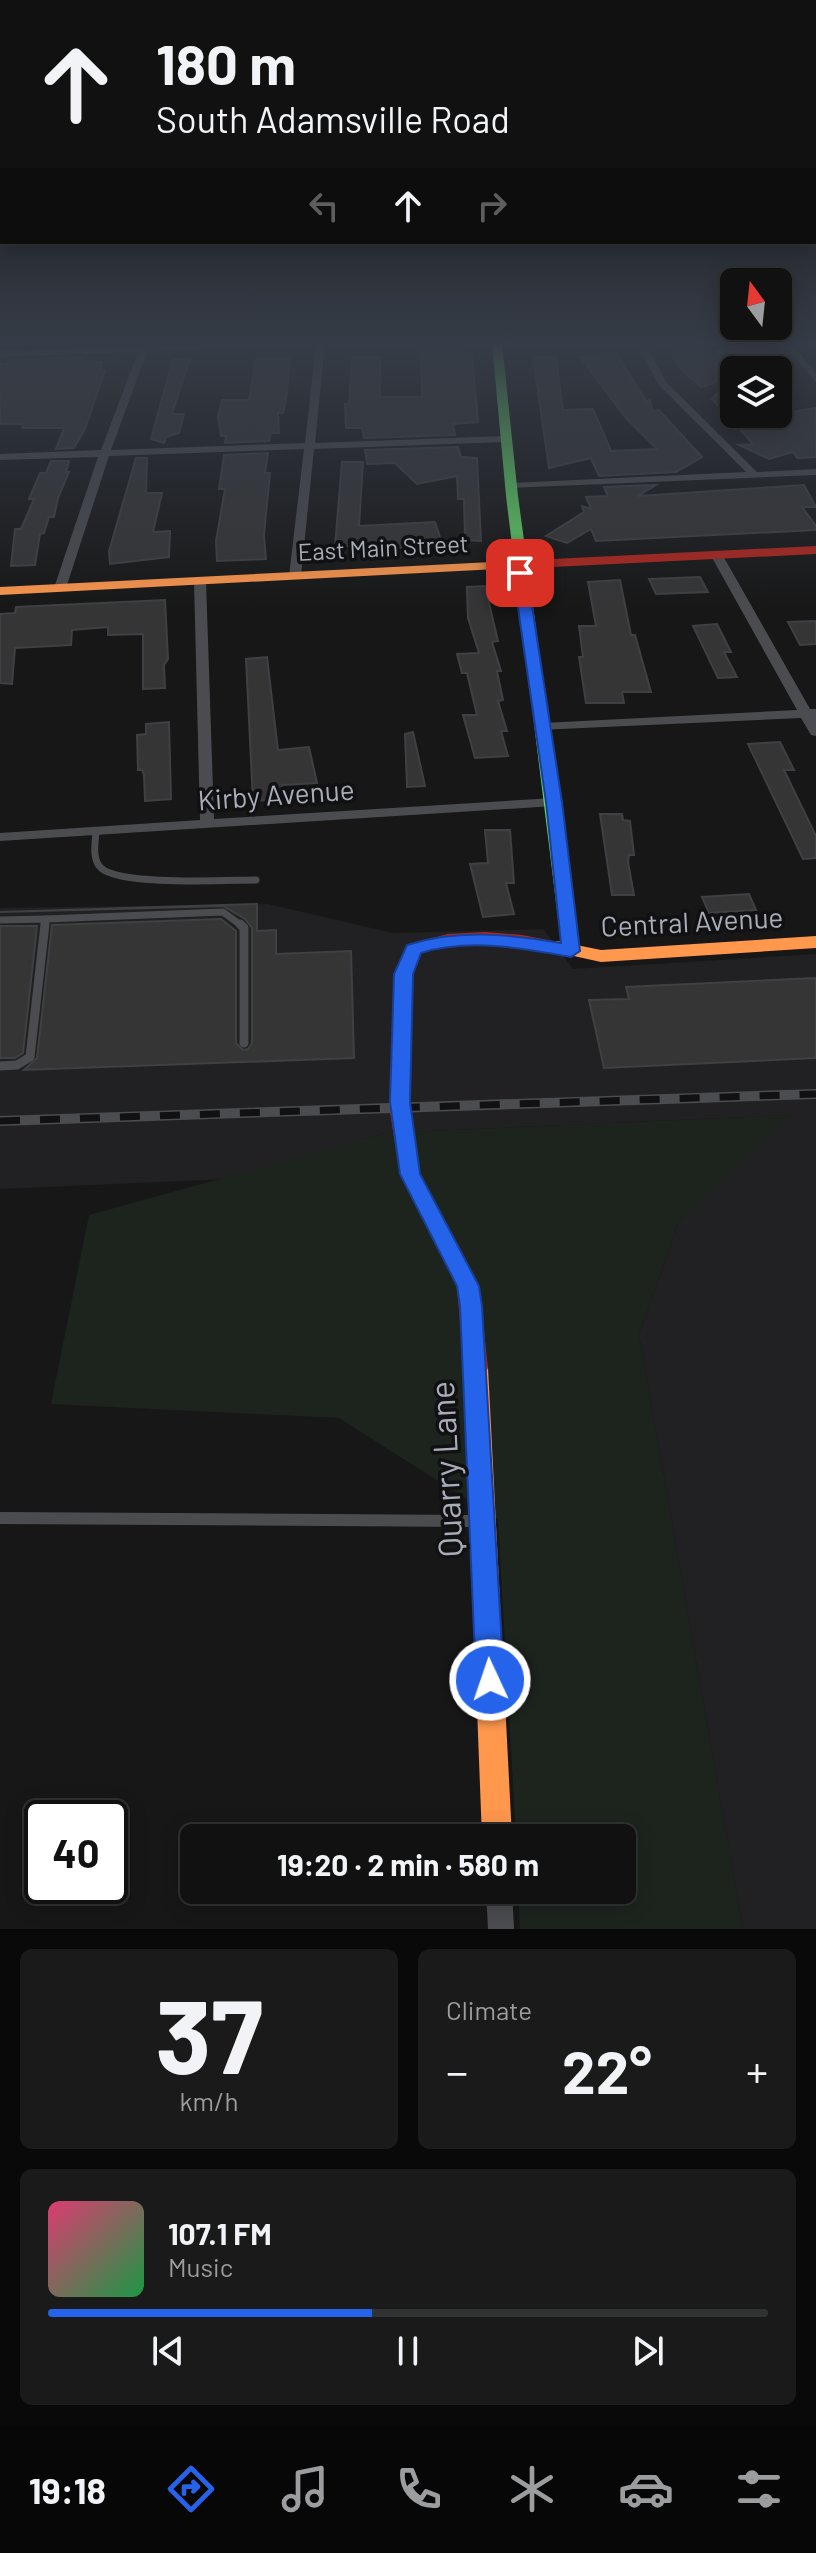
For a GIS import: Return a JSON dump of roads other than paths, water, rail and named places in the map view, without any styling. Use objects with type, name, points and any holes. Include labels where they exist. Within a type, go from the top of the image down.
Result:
[{"type":"street","points":[[60,588],[112,433]]},
{"type":"street","points":[[295,576],[312,433]]},
{"type":"street","points":[[505,433],[571,951]]},
{"type":"street","points":[[713,433],[754,474]]},
{"type":"street","points":[[0,457],[505,439]]},
{"type":"street","points":[[511,486],[816,472]]},
{"type":"street","name":"East Main Street","points":[[0,591],[816,550]]},
{"type":"street","points":[[716,554],[811,714],[816,732]]},
{"type":"street","points":[[200,581],[207,825]]},
{"type":"street","points":[[543,727],[811,714]]},
{"type":"street","name":"Kirby Avenue","points":[[0,837],[554,802]]},
{"type":"street","name":"Central Avenue","points":[[400,1112],[404,974],[413,949],[441,941],[516,941],[601,956],[816,942]]},
{"type":"street","name":"Quarry Lane","points":[[400,1112],[410,1174],[468,1286],[474,1326],[496,1824]]},
{"type":"street","points":[[500,1904],[501,1929]]},
{"type":"lane","points":[[96,832],[95,854],[99,866],[109,875],[256,880]]},
{"type":"lane","points":[[0,920],[223,912],[244,928],[244,1043]]},
{"type":"lane","points":[[0,1066],[17,1065],[30,1057],[46,919]]},
{"type":"lane","points":[[0,1518],[483,1521]]},
{"type":"railway","points":[[0,1121],[816,1094]]}]
